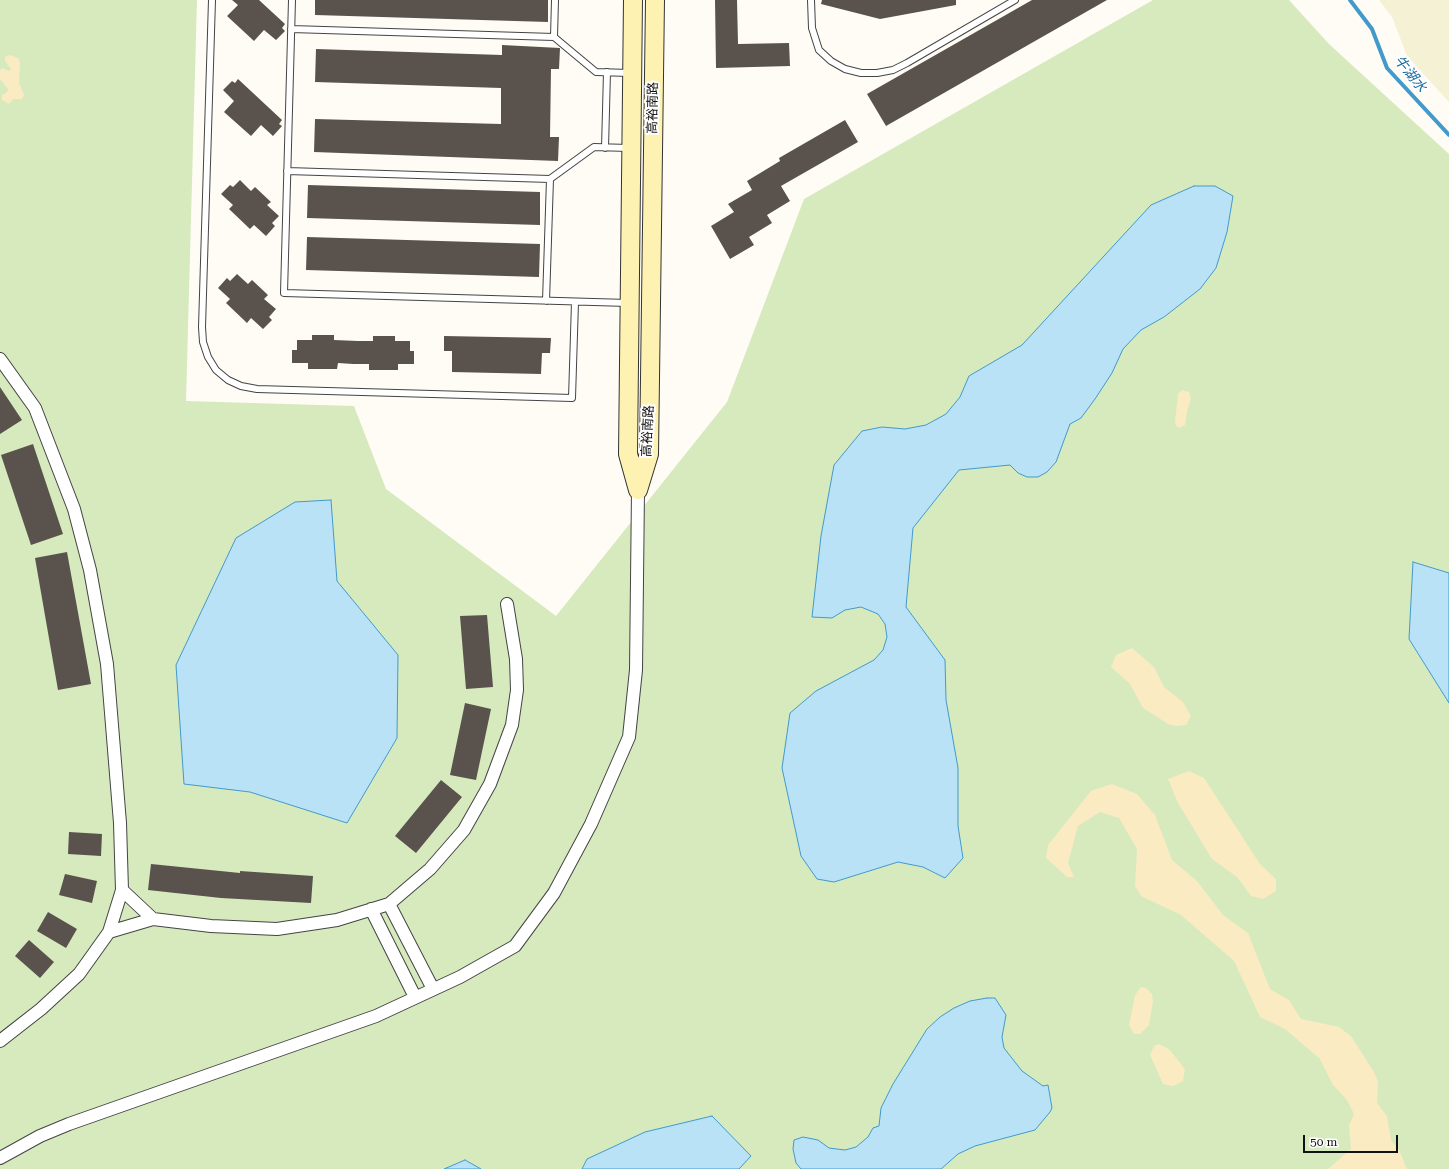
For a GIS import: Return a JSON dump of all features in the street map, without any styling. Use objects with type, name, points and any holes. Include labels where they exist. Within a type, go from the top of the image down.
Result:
[{"type":"street","name":"高裕南路","points":[[633,0],[628,454],[638,490]]},
{"type":"street","name":"高裕南路","points":[[638,490],[649,454],[655,0]]},
{"type":"street","points":[[0,359],[35,408],[74,510],[90,570],[107,664],[120,823],[122,890],[110,932],[79,974],[41,1009],[0,1041]]},
{"type":"street","points":[[0,1158],[40,1136],[69,1124],[376,1016],[460,977],[515,946],[554,893],[591,824],[629,737],[636,670],[638,490]]},
{"type":"street","points":[[110,932],[153,919],[211,926],[277,929],[337,920],[389,904],[430,869],[464,830],[490,784],[512,725],[517,690],[516,659],[507,604]]},
{"type":"street","points":[[122,890],[153,919]]},
{"type":"street","points":[[389,904],[433,989]]},
{"type":"street","points":[[371,909],[415,997]]},
{"type":"lane","points":[[212,0],[202,328],[203,342],[208,357],[216,370],[228,380],[241,386],[256,389],[572,398],[575,302]]},
{"type":"lane","points":[[292,0],[284,293],[630,304]]},
{"type":"lane","points":[[554,37],[555,0]]},
{"type":"lane","points":[[810,0],[812,28],[819,50],[831,61],[845,69],[861,73],[877,73],[893,70],[1015,0]]},
{"type":"lane","points":[[291,30],[554,37],[596,72],[632,73]]},
{"type":"lane","points":[[605,148],[607,72]]},
{"type":"lane","points":[[287,171],[550,179],[594,147],[631,148]]},
{"type":"lane","points":[[546,301],[550,179]]},
{"type":"shaded area","points":[[1379,0],[1449,0],[1449,102],[1407,56],[1392,17]]},
{"type":"green space","points":[[0,0],[197,0],[186,401],[354,406],[386,489],[556,616],[727,402],[804,199],[1153,0],[1289,0],[1329,44],[1449,154],[1449,1169],[0,1169]]},
{"type":"sand","points":[[10,55],[18,58],[20,63],[19,83],[24,95],[22,99],[13,99],[9,104],[2,100],[2,95],[7,92],[8,89],[0,79],[0,70],[2,68],[9,71],[11,69],[5,61],[5,57]]},
{"type":"sand","points":[[1182,390],[1189,392],[1191,399],[1185,425],[1179,428],[1176,426],[1175,422],[1178,394]]},
{"type":"sand","points":[[1132,648],[1154,667],[1164,687],[1183,702],[1191,716],[1186,725],[1175,726],[1168,724],[1143,708],[1130,684],[1111,667],[1116,655]]},
{"type":"sand","points":[[1189,771],[1204,778],[1260,864],[1276,879],[1276,891],[1263,899],[1251,896],[1237,877],[1212,859],[1178,803],[1168,779]]},
{"type":"sand","points":[[1112,784],[1137,794],[1155,815],[1172,860],[1197,881],[1223,915],[1248,933],[1270,989],[1289,1000],[1301,1019],[1339,1027],[1351,1036],[1374,1072],[1378,1082],[1377,1103],[1387,1116],[1391,1140],[1399,1150],[1407,1169],[1328,1169],[1351,1149],[1349,1125],[1354,1114],[1347,1100],[1333,1085],[1320,1059],[1285,1029],[1260,1017],[1234,961],[1181,915],[1141,896],[1135,886],[1137,849],[1119,818],[1100,812],[1078,826],[1068,863],[1074,877],[1067,877],[1046,858],[1048,845],[1091,791]]},
{"type":"sand","points":[[1141,987],[1146,988],[1152,994],[1153,1002],[1149,1025],[1140,1034],[1134,1034],[1129,1025],[1135,995]]},
{"type":"sand","points":[[1159,1044],[1169,1049],[1185,1069],[1183,1081],[1173,1086],[1163,1084],[1150,1055],[1154,1046]]},
{"type":"water","points":[[1194,186],[1215,186],[1233,196],[1227,232],[1216,268],[1200,289],[1164,317],[1141,330],[1123,349],[1112,373],[1095,399],[1081,418],[1070,424],[1056,462],[1047,472],[1038,477],[1027,477],[1018,473],[1010,465],[959,470],[913,528],[906,607],[945,660],[946,700],[958,768],[958,826],[963,858],[945,878],[923,867],[898,862],[834,882],[817,879],[801,856],[782,768],[790,713],[816,691],[874,660],[883,650],[887,637],[885,624],[878,614],[861,607],[845,610],[832,618],[812,617],[821,536],[834,465],[862,431],[882,427],[905,429],[926,425],[946,414],[960,397],[969,376],[1022,345],[1151,205]]},
{"type":"water","points":[[331,500],[337,581],[398,655],[397,738],[347,823],[250,792],[184,784],[176,665],[236,538],[295,502]]},
{"type":"water","points":[[1413,562],[1449,573],[1449,703],[1409,639]]},
{"type":"water","points":[[995,998],[1006,1015],[1002,1037],[1004,1048],[1022,1071],[1043,1086],[1048,1085],[1052,1108],[1035,1130],[975,1146],[958,1154],[941,1169],[801,1169],[796,1163],[793,1149],[794,1140],[803,1137],[818,1140],[829,1148],[845,1150],[856,1147],[868,1137],[873,1128],[879,1126],[881,1108],[893,1084],[927,1029],[940,1017],[954,1008],[970,1001]]},
{"type":"water","points":[[712,1116],[751,1156],[739,1169],[582,1169],[587,1159],[645,1132]]},
{"type":"water","points":[[465,1160],[481,1169],[444,1169]]},
{"type":"building","points":[[232,0],[259,0],[285,24],[282,28],[285,31],[276,40],[264,30],[254,41],[227,16],[238,5]]},
{"type":"building","points":[[315,0],[548,0],[548,22],[315,15]]},
{"type":"building","points":[[715,0],[737,0],[738,44],[789,43],[790,66],[716,68]]},
{"type":"building","points":[[822,0],[956,0],[956,5],[880,19],[821,4]]},
{"type":"building","points":[[1032,0],[1107,0],[886,126],[867,94]]},
{"type":"building","points":[[502,45],[560,48],[559,69],[551,69],[550,137],[559,137],[558,161],[314,152],[315,119],[501,124],[501,88],[315,82],[316,49],[502,55]]},
{"type":"building","points":[[238,79],[282,120],[279,124],[282,126],[273,136],[261,125],[251,136],[224,112],[234,101],[223,90],[232,81],[235,83]]},
{"type":"building","points":[[845,120],[858,142],[781,186],[790,201],[767,215],[772,223],[749,237],[754,245],[730,259],[711,226],[734,212],[728,204],[752,190],[747,181],[780,161],[779,158]]},
{"type":"building","points":[[240,180],[251,191],[255,187],[271,202],[267,205],[279,216],[272,223],[275,226],[266,236],[254,225],[250,229],[229,209],[233,205],[221,194],[230,185],[233,187]]},
{"type":"building","points":[[308,185],[540,192],[540,225],[307,218]]},
{"type":"building","points":[[307,237],[540,244],[539,277],[306,270]]},
{"type":"building","points":[[237,274],[248,284],[252,280],[268,295],[264,299],[276,309],[269,317],[272,320],[263,329],[251,318],[247,323],[226,303],[230,299],[218,288],[227,278],[230,281]]},
{"type":"building","points":[[312,335],[334,335],[334,340],[358,341],[373,341],[373,336],[395,336],[395,341],[410,341],[410,351],[414,351],[414,364],[398,364],[398,370],[369,370],[369,364],[338,363],[337,369],[308,369],[308,363],[292,363],[292,350],[297,350],[297,340],[312,340]]},
{"type":"building","points":[[444,336],[551,338],[550,353],[542,353],[541,374],[452,372],[452,351],[444,351]]},
{"type":"building","points":[[0,387],[22,420],[0,434]]},
{"type":"building","points":[[33,444],[63,534],[31,545],[1,455]]},
{"type":"building","points":[[67,552],[91,684],[58,690],[35,558]]},
{"type":"building","points":[[487,615],[493,687],[466,689],[460,616]]},
{"type":"building","points":[[465,703],[491,709],[476,780],[450,775]]},
{"type":"building","points":[[441,780],[462,797],[416,853],[395,836]]},
{"type":"building","points":[[69,832],[102,834],[101,856],[68,854]]},
{"type":"building","points":[[151,864],[240,873],[240,871],[313,876],[311,903],[221,898],[148,890]]},
{"type":"building","points":[[65,874],[97,881],[92,903],[59,895]]},
{"type":"building","points":[[48,912],[77,929],[66,948],[37,931]]},
{"type":"building","points":[[29,940],[54,962],[40,978],[15,956]]},
{"type":"waterway","name":"牛湖水","points":[[1350,0],[1372,29],[1387,68],[1449,135]]}]
